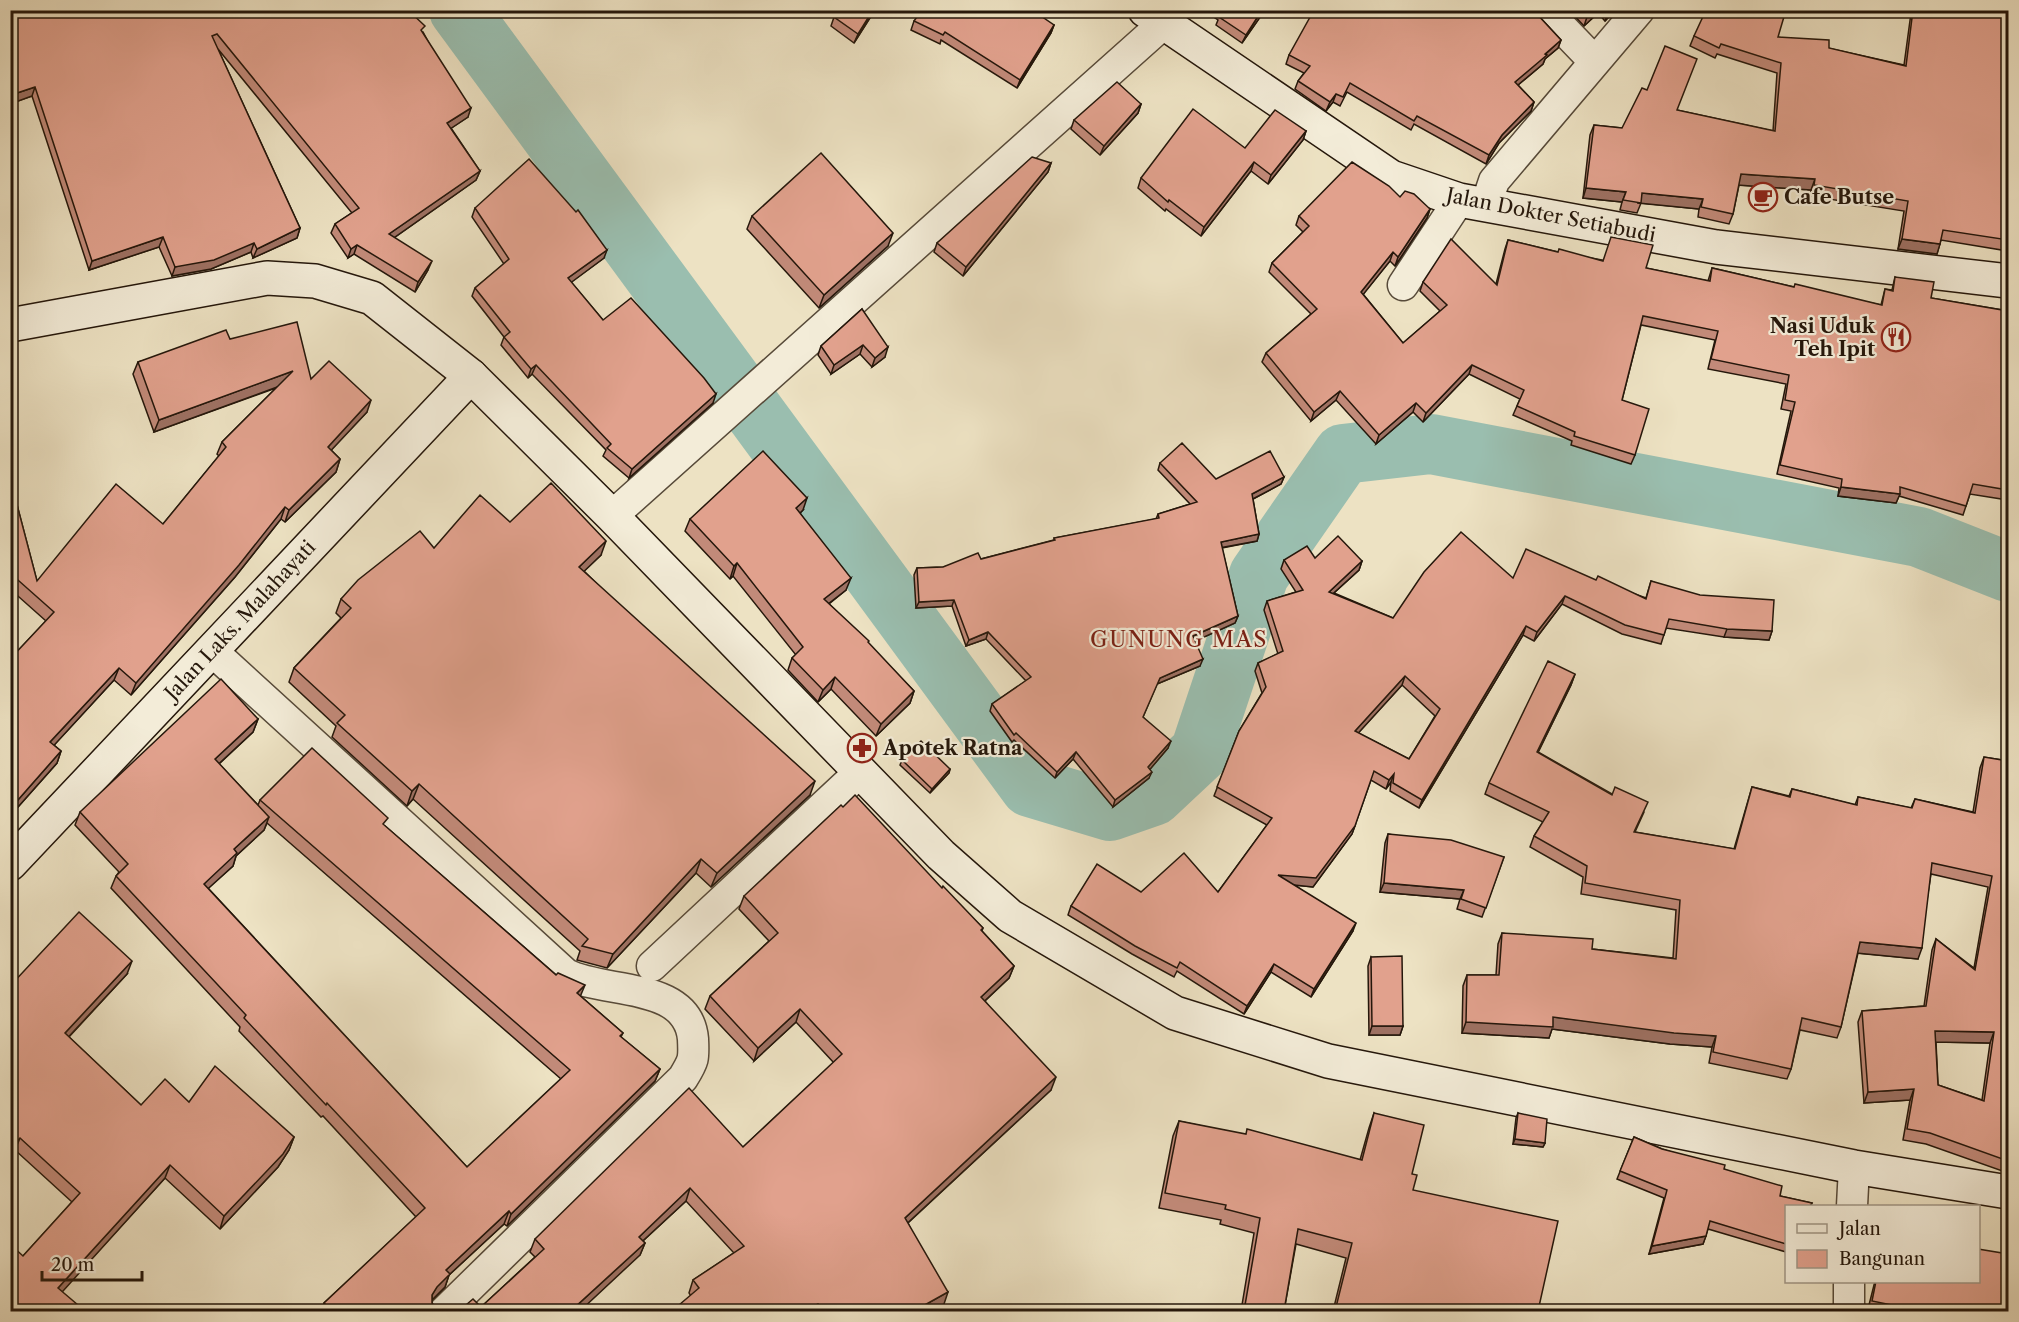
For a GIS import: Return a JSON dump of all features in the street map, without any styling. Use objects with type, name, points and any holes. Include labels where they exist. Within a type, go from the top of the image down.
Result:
[{"type":"street","points":[[1545,10],[1594,61]]},
{"type":"street","points":[[1403,285],[1639,10]]},
{"type":"street","points":[[612,516],[782,364],[1155,17]]},
{"type":"street","name":"Jalan Dokter Setiabudi","points":[[1155,17],[1391,177],[1473,203],[1716,247],[2008,281]]},
{"type":"street","points":[[10,325],[267,278],[315,281],[372,298],[471,376],[612,516],[941,855],[1010,916],[1175,1013],[1328,1061],[1854,1167],[2008,1192]]},
{"type":"street","name":"Jalan Laks. Malahayati","points":[[10,864],[471,376]]},
{"type":"street","points":[[210,650],[566,974],[578,981],[656,995],[677,1008],[692,1027],[694,1059],[683,1078],[444,1311]]},
{"type":"street","points":[[652,966],[860,772]]},
{"type":"street","points":[[1852,1205],[1854,1167]]},
{"type":"street","points":[[1849,1283],[1849,1311]]},
{"type":"building","points":[[10,10],[408,10],[425,26],[421,30],[471,108],[447,123],[480,171],[389,234],[432,261],[418,282],[357,245],[351,249],[335,224],[359,208],[217,34],[212,36],[300,228],[257,249],[254,243],[214,260],[175,267],[163,237],[92,261],[35,87],[11,95],[10,93]]},
{"type":"building","points":[[839,10],[873,10],[858,34],[834,17]]},
{"type":"building","points":[[922,10],[1032,10],[1054,25],[1020,80],[945,32],[943,35],[914,21]]},
{"type":"building","points":[[1219,10],[1262,10],[1246,35],[1219,17],[1222,12]]},
{"type":"building","points":[[1314,10],[1534,10],[1561,40],[1515,82],[1534,102],[1502,135],[1489,155],[1417,116],[1414,121],[1350,83],[1343,97],[1336,94],[1330,102],[1298,81],[1310,66],[1289,55]]},
{"type":"building","points":[[1581,10],[1595,10],[1587,17]]},
{"type":"building","points":[[1706,10],[1786,10],[1778,37],[1829,40],[1829,48],[1906,66],[1913,10],[2008,10],[2008,240],[1943,230],[1940,244],[1902,239],[1908,201],[1814,185],[1815,179],[1741,174],[1733,214],[1701,207],[1703,199],[1642,193],[1641,203],[1623,200],[1626,192],[1586,188],[1594,125],[1622,128],[1642,88],[1647,90],[1665,46],[1697,59],[1677,110],[1775,131],[1781,63],[1721,44],[1719,48],[1694,36]]},
{"type":"building","points":[[1117,82],[1141,104],[1104,146],[1074,120]]},
{"type":"building","points":[[1193,109],[1245,148],[1275,110],[1306,131],[1271,175],[1254,162],[1204,227],[1169,200],[1168,202],[1141,178]]},
{"type":"building","points":[[821,153],[893,233],[824,295],[752,216]]},
{"type":"building","points":[[1032,157],[1051,163],[966,267],[937,243]]},
{"type":"building","points":[[529,159],[576,212],[578,210],[607,250],[568,278],[603,320],[631,298],[716,394],[632,469],[607,448],[611,444],[536,365],[531,369],[504,337],[510,332],[475,288],[509,259],[475,208]]},
{"type":"building","points":[[1352,162],[1389,186],[1400,197],[1405,191],[1414,194],[1430,209],[1398,257],[1393,252],[1361,292],[1403,343],[1447,305],[1423,282],[1451,239],[1497,285],[1508,240],[1558,252],[1559,249],[1603,261],[1611,237],[1653,245],[1646,268],[1710,281],[1712,268],[1794,287],[1795,284],[1882,305],[1885,289],[1893,291],[1895,277],[1934,282],[1931,298],[2008,311],[2008,490],[1973,484],[1966,506],[1900,487],[1900,494],[1841,487],[1842,479],[1780,465],[1795,402],[1785,400],[1789,375],[1711,359],[1718,331],[1643,316],[1622,400],[1649,409],[1635,455],[1574,436],[1575,432],[1517,406],[1524,390],[1472,365],[1426,413],[1416,403],[1379,435],[1340,391],[1314,412],[1266,353],[1317,309],[1272,263],[1309,226],[1299,216]]},
{"type":"building","points":[[862,309],[888,347],[875,358],[863,345],[834,365],[821,346]]},
{"type":"building","points":[[297,322],[311,379],[329,361],[371,400],[328,447],[340,459],[289,510],[285,507],[239,565],[136,683],[119,668],[50,742],[61,751],[10,809],[10,659],[54,612],[10,573],[10,478],[37,581],[116,484],[163,524],[226,447],[222,442],[293,371],[159,420],[138,362],[226,330],[230,339]]},
{"type":"building","points":[[1182,443],[1216,479],[1270,451],[1284,477],[1252,494],[1259,534],[1221,542],[1238,616],[1193,636],[1203,659],[1160,678],[1143,717],[1171,741],[1148,767],[1152,772],[1115,800],[1076,752],[1057,772],[1016,733],[1014,735],[992,704],[1031,677],[988,632],[969,640],[954,600],[919,602],[917,568],[943,567],[978,553],[981,559],[1055,540],[1054,538],[1159,518],[1158,514],[1197,502],[1160,463]]},
{"type":"building","points":[[763,451],[807,498],[796,508],[851,578],[824,599],[869,641],[914,691],[881,724],[835,677],[823,690],[792,658],[803,647],[737,563],[734,566],[690,519]]},
{"type":"building","points":[[551,483],[606,541],[579,567],[815,781],[717,873],[701,859],[613,954],[582,946],[588,939],[419,784],[412,791],[337,723],[345,715],[294,668],[351,608],[341,599],[358,580],[420,531],[434,548],[480,495],[510,522]]},
{"type":"building","points":[[1461,532],[1513,578],[1526,549],[1596,580],[1598,576],[1646,599],[1651,581],[1700,595],[1774,600],[1772,631],[1727,629],[1669,619],[1664,635],[1625,625],[1565,596],[1537,632],[1526,626],[1422,800],[1393,783],[1394,774],[1389,780],[1374,771],[1355,826],[1316,878],[1278,875],[1356,923],[1314,989],[1274,964],[1247,1006],[1180,962],[1177,968],[1135,946],[1071,906],[1097,864],[1141,892],[1184,853],[1218,892],[1272,818],[1217,787],[1239,731],[1266,687],[1258,663],[1283,651],[1267,601],[1303,590],[1284,560],[1307,546],[1315,558],[1338,536],[1362,561],[1329,592],[1393,618],[1424,572]],"holes":[[[1405,676],[1440,709],[1409,759],[1355,731]]]},
{"type":"building","points":[[1548,661],[1575,674],[1537,752],[1612,795],[1615,787],[1648,802],[1634,832],[1735,849],[1752,787],[1790,797],[1792,789],[1857,805],[1858,797],[1912,808],[1915,799],[1975,813],[1984,757],[2008,761],[2008,1161],[1930,1133],[1907,1129],[1914,1089],[1868,1092],[1862,1011],[1926,1006],[1936,939],[1975,970],[1992,876],[1932,863],[1922,948],[1860,942],[1841,1027],[1802,1018],[1791,1069],[1713,1052],[1716,1036],[1674,1033],[1553,1017],[1553,1027],[1466,1022],[1467,975],[1499,975],[1502,933],[1593,939],[1592,949],[1676,959],[1680,900],[1585,883],[1587,866],[1534,836],[1549,812],[1489,783]],"holes":[[[1935,1031],[1994,1032],[1984,1101],[1938,1085]]]},
{"type":"building","points":[[221,679],[258,719],[215,759],[269,817],[234,849],[237,853],[204,884],[467,1167],[570,1070],[260,800],[312,748],[388,818],[383,824],[556,975],[558,973],[585,985],[577,993],[623,1033],[620,1036],[660,1069],[511,1214],[509,1211],[446,1270],[450,1274],[432,1295],[432,1303],[437,1311],[324,1311],[328,1307],[324,1303],[425,1208],[244,1018],[246,1015],[116,876],[128,864],[80,812]]},
{"type":"building","points":[[921,741],[950,769],[932,789],[902,760]]},
{"type":"building","points":[[855,795],[942,888],[943,886],[983,928],[981,930],[1014,966],[981,997],[1056,1077],[905,1218],[948,1292],[914,1311],[822,1311],[818,1304],[803,1311],[672,1311],[699,1288],[693,1280],[744,1246],[690,1188],[639,1237],[645,1243],[573,1309],[576,1311],[459,1311],[473,1299],[481,1307],[544,1249],[535,1239],[689,1088],[743,1147],[842,1054],[800,1009],[758,1048],[710,996],[778,933],[744,896],[841,805],[843,807]]},
{"type":"building","points":[[1388,834],[1451,840],[1504,857],[1486,908],[1461,899],[1464,890],[1384,883]]},
{"type":"building","points":[[79,912],[132,961],[65,1033],[141,1105],[165,1079],[189,1102],[215,1066],[294,1137],[283,1154],[224,1216],[170,1165],[58,1288],[85,1311],[10,1311],[10,1244],[23,1256],[80,1193],[20,1138],[10,1148],[10,986]]},
{"type":"building","points":[[1402,956],[1403,1026],[1372,1026],[1371,957]]},
{"type":"building","points":[[1374,1113],[1424,1125],[1412,1174],[1417,1175],[1413,1190],[1558,1221],[1538,1311],[1335,1311],[1352,1243],[1298,1229],[1284,1311],[1244,1311],[1260,1218],[1225,1209],[1226,1205],[1165,1193],[1179,1121],[1246,1134],[1247,1129],[1362,1160]]},
{"type":"building","points":[[1518,1113],[1547,1119],[1545,1143],[1515,1139]]},
{"type":"building","points":[[1634,1137],[1662,1149],[1725,1165],[1724,1169],[1782,1186],[1780,1196],[1812,1203],[1811,1205],[1785,1205],[1785,1244],[1710,1221],[1706,1236],[1652,1246],[1667,1190],[1620,1171]]},
{"type":"building","points":[[1980,1249],[2008,1254],[2008,1311],[1921,1311],[1872,1301],[1876,1283],[1980,1283]]},
{"type":"waterway","points":[[459,10],[1030,787],[1110,811],[1153,796],[1200,752],[1259,575],[1343,454],[1431,444],[1919,537],[2008,572]]},
{"type":"place","name":"Cafe Butse","points":[[1763,197]]},
{"type":"place","name":"Nasi Uduk Teh Ipit","points":[[1896,337]]},
{"type":"place","name":"Apotek Ratna","points":[[862,748]]},
{"type":"district","name":"GUNUNG MAS","points":[[1179,639]]}]
